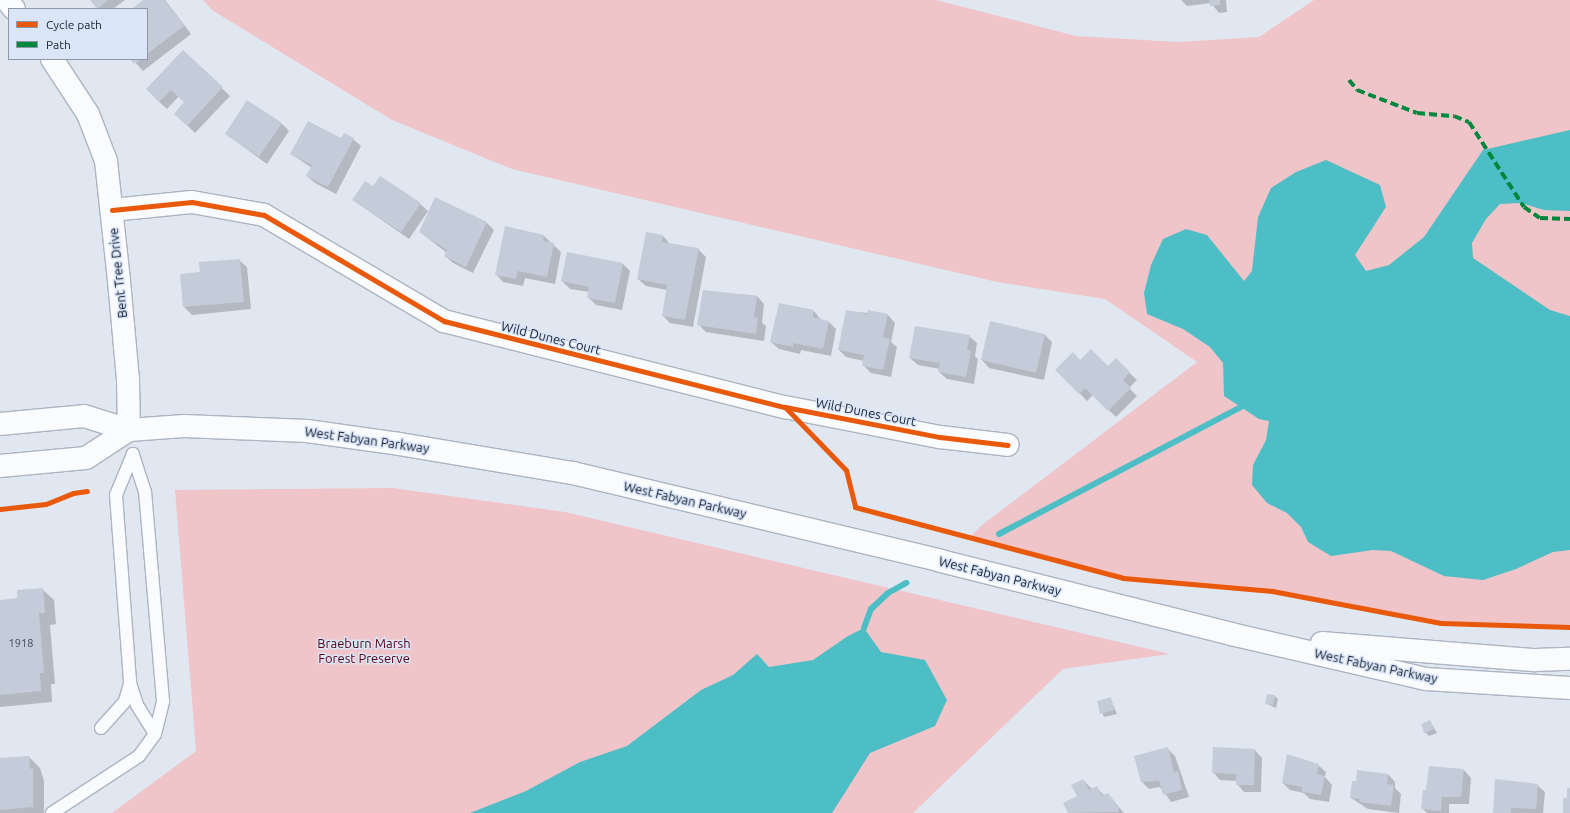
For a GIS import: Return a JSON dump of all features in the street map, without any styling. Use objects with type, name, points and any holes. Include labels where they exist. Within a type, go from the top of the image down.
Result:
[{"type":"main road","points":[[7,0],[13,8]]},
{"type":"main road","name":"Bent Tree Drive","points":[[53,60],[88,114],[106,161],[128,379],[129,430]]},
{"type":"main road","name":"Wild Dunes Court","points":[[112,210],[192,202],[264,215],[444,321],[785,407],[940,437],[1008,445]]},
{"type":"main road","name":"West Fabyan Parkway","points":[[0,424],[84,416],[129,430],[184,426],[307,431],[399,444],[573,473],[933,559],[1231,634],[1426,678],[1570,688]]},
{"type":"main road","name":"West Fabyan Parkway","points":[[0,466],[86,458],[129,430]]},
{"type":"main road","name":"West Fabyan Parkway","points":[[1231,634],[1427,653],[1534,660],[1570,659]]},
{"type":"lane","points":[[52,813],[139,756],[155,734],[163,701],[146,492],[133,454],[116,495],[130,683],[137,705],[155,734]]},
{"type":"lane","points":[[101,728],[125,700],[130,683]]},
{"type":"green space","points":[[203,0],[936,0],[1076,36],[1178,42],[1259,37],[1314,0],[1570,0],[1570,627],[1441,623],[1272,591],[1123,578],[970,537],[982,525],[1197,362],[1105,299],[997,282],[512,169],[392,120],[212,10]]},
{"type":"green space","name":"Braeburn Marsh Forest Preserve","points":[[392,488],[565,512],[1170,654],[1063,669],[913,813],[112,813],[196,751],[175,490]]},
{"type":"water","points":[[1570,130],[1570,211],[1544,210],[1521,203],[1500,204],[1486,219],[1472,243],[1473,258],[1550,310],[1570,316],[1570,550],[1553,552],[1516,569],[1483,580],[1444,576],[1391,551],[1373,550],[1331,556],[1308,542],[1301,527],[1287,513],[1267,503],[1252,485],[1253,465],[1266,440],[1269,421],[1259,419],[1224,396],[1223,363],[1210,347],[1183,329],[1147,314],[1144,293],[1151,265],[1163,239],[1186,229],[1207,235],[1244,281],[1252,271],[1258,217],[1271,188],[1296,172],[1326,160],[1380,185],[1386,207],[1355,255],[1366,271],[1389,265],[1424,237],[1483,150]]},
{"type":"water","points":[[864,628],[881,652],[925,660],[947,700],[935,726],[870,753],[832,813],[470,813],[526,791],[580,762],[627,746],[701,690],[733,675],[757,654],[769,667],[813,660],[848,636]]},
{"type":"building","points":[[90,0],[108,0],[98,8],[96,8]]},
{"type":"building","points":[[143,0],[164,0],[184,26],[148,53],[148,8],[133,8]]},
{"type":"building","points":[[1209,0],[1220,0],[1220,5],[1210,6]]},
{"type":"building","points":[[183,50],[223,87],[187,126],[174,114],[184,102],[171,90],[159,102],[146,89]]},
{"type":"building","points":[[131,60],[140,60],[134,64]]},
{"type":"building","points":[[247,100],[282,123],[259,157],[225,134]]},
{"type":"building","points":[[308,121],[341,138],[344,133],[354,138],[328,187],[306,176],[312,165],[290,154]]},
{"type":"building","points":[[380,176],[421,203],[401,232],[352,200],[365,181],[373,186]]},
{"type":"building","points":[[435,197],[487,222],[466,267],[444,256],[447,250],[419,232]]},
{"type":"building","points":[[505,226],[544,235],[543,241],[554,243],[547,277],[518,271],[516,279],[495,275]]},
{"type":"building","points":[[646,232],[663,235],[662,242],[699,248],[685,320],[662,316],[667,285],[637,279]]},
{"type":"building","points":[[567,252],[623,263],[615,303],[587,298],[589,287],[561,281]]},
{"type":"building","points":[[240,259],[244,302],[183,307],[180,274],[200,272],[199,262]]},
{"type":"building","points":[[703,290],[757,296],[754,317],[758,318],[756,334],[697,325]]},
{"type":"building","points":[[779,303],[814,310],[813,317],[829,321],[823,349],[793,343],[793,347],[770,342]]},
{"type":"building","points":[[846,310],[867,314],[868,310],[888,314],[883,337],[890,339],[883,370],[862,366],[864,355],[838,350]]},
{"type":"building","points":[[990,321],[1045,334],[1036,373],[981,360]]},
{"type":"building","points":[[915,326],[970,335],[967,350],[971,351],[966,377],[938,372],[940,363],[909,358]]},
{"type":"building","points":[[1091,349],[1108,366],[1116,358],[1130,372],[1123,380],[1131,388],[1108,411],[1085,388],[1079,394],[1055,370],[1073,352],[1080,360]]},
{"type":"building","points":[[43,588],[45,613],[39,613],[44,673],[40,673],[41,691],[0,695],[0,600],[17,598],[17,590]]},
{"type":"building","points":[[1267,694],[1275,695],[1273,705],[1265,704]]},
{"type":"building","points":[[1111,697],[1114,710],[1100,714],[1097,701]]},
{"type":"building","points":[[1430,720],[1434,729],[1424,733],[1421,724]]},
{"type":"building","points":[[1168,747],[1174,772],[1178,771],[1182,790],[1163,795],[1159,781],[1141,782],[1134,756]]},
{"type":"building","points":[[1213,747],[1255,749],[1254,785],[1236,785],[1236,774],[1212,773]]},
{"type":"building","points":[[1287,754],[1319,764],[1317,774],[1325,776],[1321,795],[1302,792],[1302,787],[1282,783]]},
{"type":"building","points":[[29,756],[30,769],[33,768],[33,807],[0,810],[0,758]]},
{"type":"building","points":[[1429,766],[1464,769],[1461,797],[1442,797],[1441,811],[1421,809],[1423,790],[1426,790]]},
{"type":"building","points":[[1357,770],[1388,774],[1387,784],[1394,785],[1391,806],[1359,802],[1360,799],[1350,798],[1352,781],[1356,781]]},
{"type":"building","points":[[1083,779],[1089,790],[1097,786],[1102,796],[1108,793],[1119,808],[1118,812],[1068,813],[1063,803],[1077,796],[1071,785]]},
{"type":"building","points":[[1495,779],[1538,784],[1536,809],[1511,808],[1511,813],[1493,813]]},
{"type":"building","points":[[1567,788],[1570,788],[1570,813],[1563,813],[1563,798],[1567,798]]},
{"type":"waterway","points":[[999,534],[1241,407]]},
{"type":"waterway","points":[[864,628],[871,609],[888,593],[906,583]]},
{"type":"marked path","points":[[1349,80],[1357,90],[1417,113],[1454,116],[1469,122],[1524,207],[1540,218],[1570,219]]},
{"type":"cycle path","points":[[112,210],[192,202],[264,215],[444,321],[785,407],[940,437],[1008,445]]},
{"type":"cycle path","points":[[785,407],[846,470],[855,507],[1123,578],[1272,591],[1441,623],[1570,627]]},
{"type":"cycle path","points":[[0,509],[46,504],[73,493],[87,491]]}]
